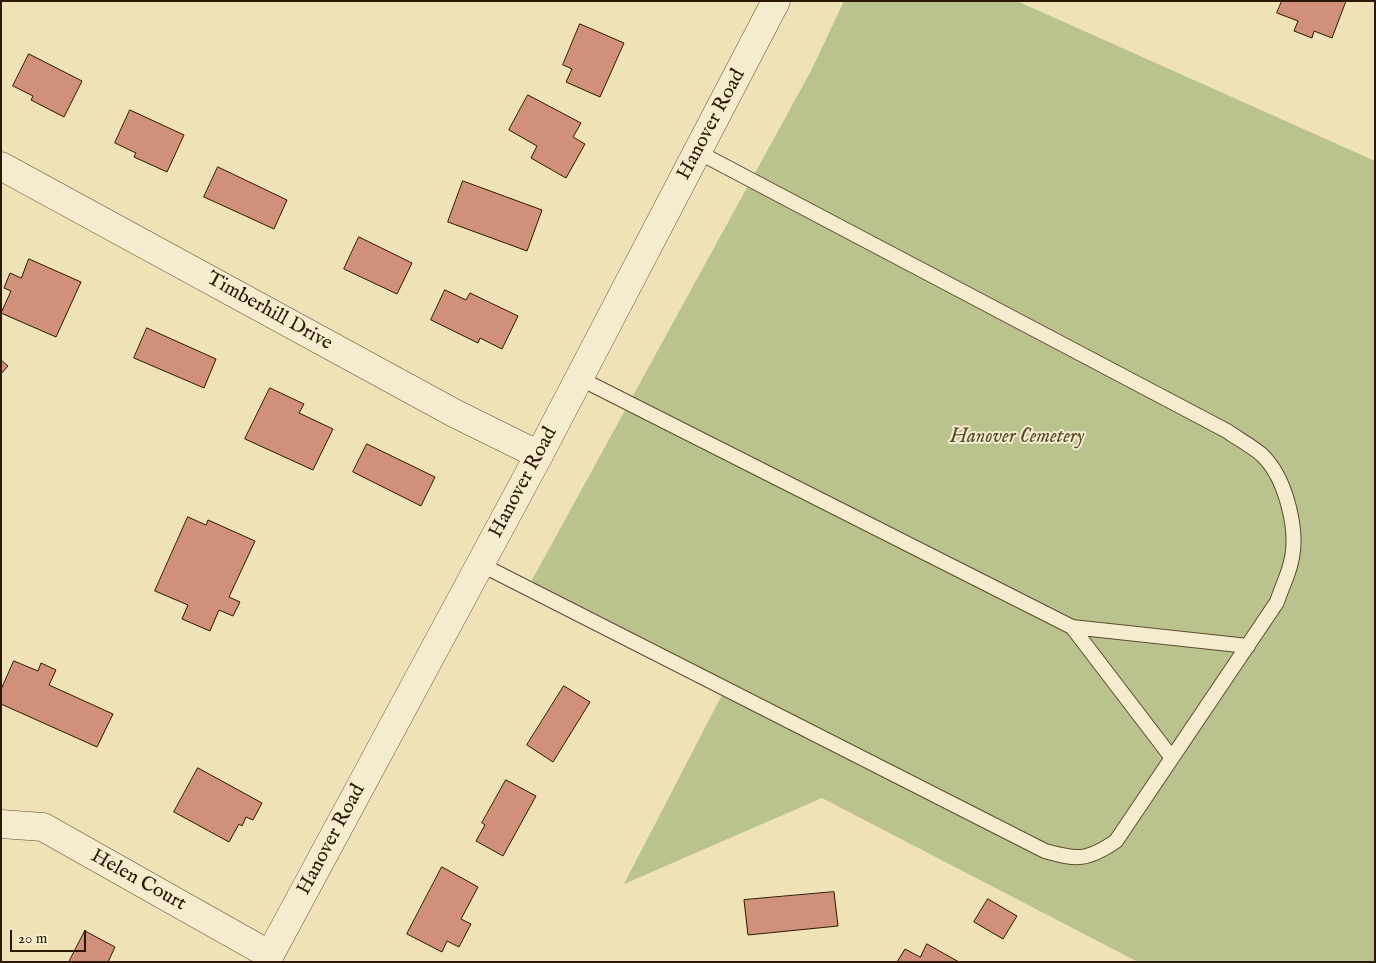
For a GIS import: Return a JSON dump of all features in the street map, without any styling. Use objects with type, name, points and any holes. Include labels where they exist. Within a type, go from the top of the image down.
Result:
[{"type":"street","name":"Hanover Road","points":[[268,958],[539,455],[776,1]]},
{"type":"street","name":"Timberhill Drive","points":[[1,166],[454,412],[539,455]]},
{"type":"street","name":"Helen Court","points":[[1,824],[43,827],[268,958]]},
{"type":"lane","points":[[480,564],[1045,850],[1072,859],[1098,854],[1116,841],[1277,602],[1291,561],[1293,527],[1287,500],[1274,471],[1262,455],[1227,431],[698,152]]},
{"type":"lane","points":[[579,378],[1072,627],[1248,646]]},
{"type":"lane","points":[[1072,627],[1172,758]]},
{"type":"green space","name":"Hanover Cemetery","points":[[844,1],[1017,1],[1375,161],[1375,962],[1138,962],[822,798],[624,884],[725,689],[526,591],[812,69]]},
{"type":"building","points":[[1282,1],[1346,1],[1332,38],[1314,31],[1312,38],[1294,31],[1298,21],[1277,13]]},
{"type":"building","points":[[580,24],[624,43],[600,97],[566,82],[572,69],[563,65]]},
{"type":"building","points":[[29,54],[82,81],[64,117],[31,100],[33,96],[13,86]]},
{"type":"building","points":[[528,95],[581,123],[573,137],[585,144],[566,178],[531,158],[537,146],[509,130]]},
{"type":"building","points":[[130,110],[184,135],[167,172],[134,157],[136,153],[115,143]]},
{"type":"building","points":[[218,167],[287,200],[274,229],[204,197]]},
{"type":"building","points":[[463,181],[542,210],[527,251],[448,222]]},
{"type":"building","points":[[359,237],[412,263],[397,294],[344,269]]},
{"type":"building","points":[[29,259],[81,282],[56,337],[1,313],[11,291],[4,288],[10,273],[21,278]]},
{"type":"building","points":[[445,290],[466,300],[470,293],[518,316],[502,349],[480,338],[478,343],[431,320]]},
{"type":"building","points":[[147,328],[216,359],[204,388],[134,358]]},
{"type":"building","points":[[1,360],[8,366],[1,374]]},
{"type":"building","points":[[270,388],[304,404],[299,413],[333,429],[313,470],[245,439]]},
{"type":"building","points":[[367,444],[435,477],[421,506],[353,472]]},
{"type":"building","points":[[188,517],[206,525],[208,520],[255,541],[229,597],[240,602],[233,616],[219,610],[210,631],[182,619],[188,605],[155,591]]},
{"type":"building","points":[[14,661],[38,671],[41,663],[56,670],[49,685],[113,714],[97,747],[1,704],[1,690]]},
{"type":"building","points":[[564,686],[590,702],[553,762],[527,745]]},
{"type":"building","points":[[198,768],[262,803],[253,820],[246,817],[242,826],[239,824],[229,842],[174,812]]},
{"type":"building","points":[[506,780],[536,796],[503,856],[476,841],[485,825],[482,823]]},
{"type":"building","points":[[442,867],[478,887],[461,919],[471,924],[459,947],[447,941],[442,952],[407,934]]},
{"type":"building","points":[[834,892],[838,926],[748,935],[744,900]]},
{"type":"building","points":[[988,899],[1017,916],[1003,939],[974,922]]},
{"type":"building","points":[[85,931],[115,947],[108,962],[69,962]]},
{"type":"building","points":[[927,944],[959,962],[897,962],[905,949],[920,957]]}]
